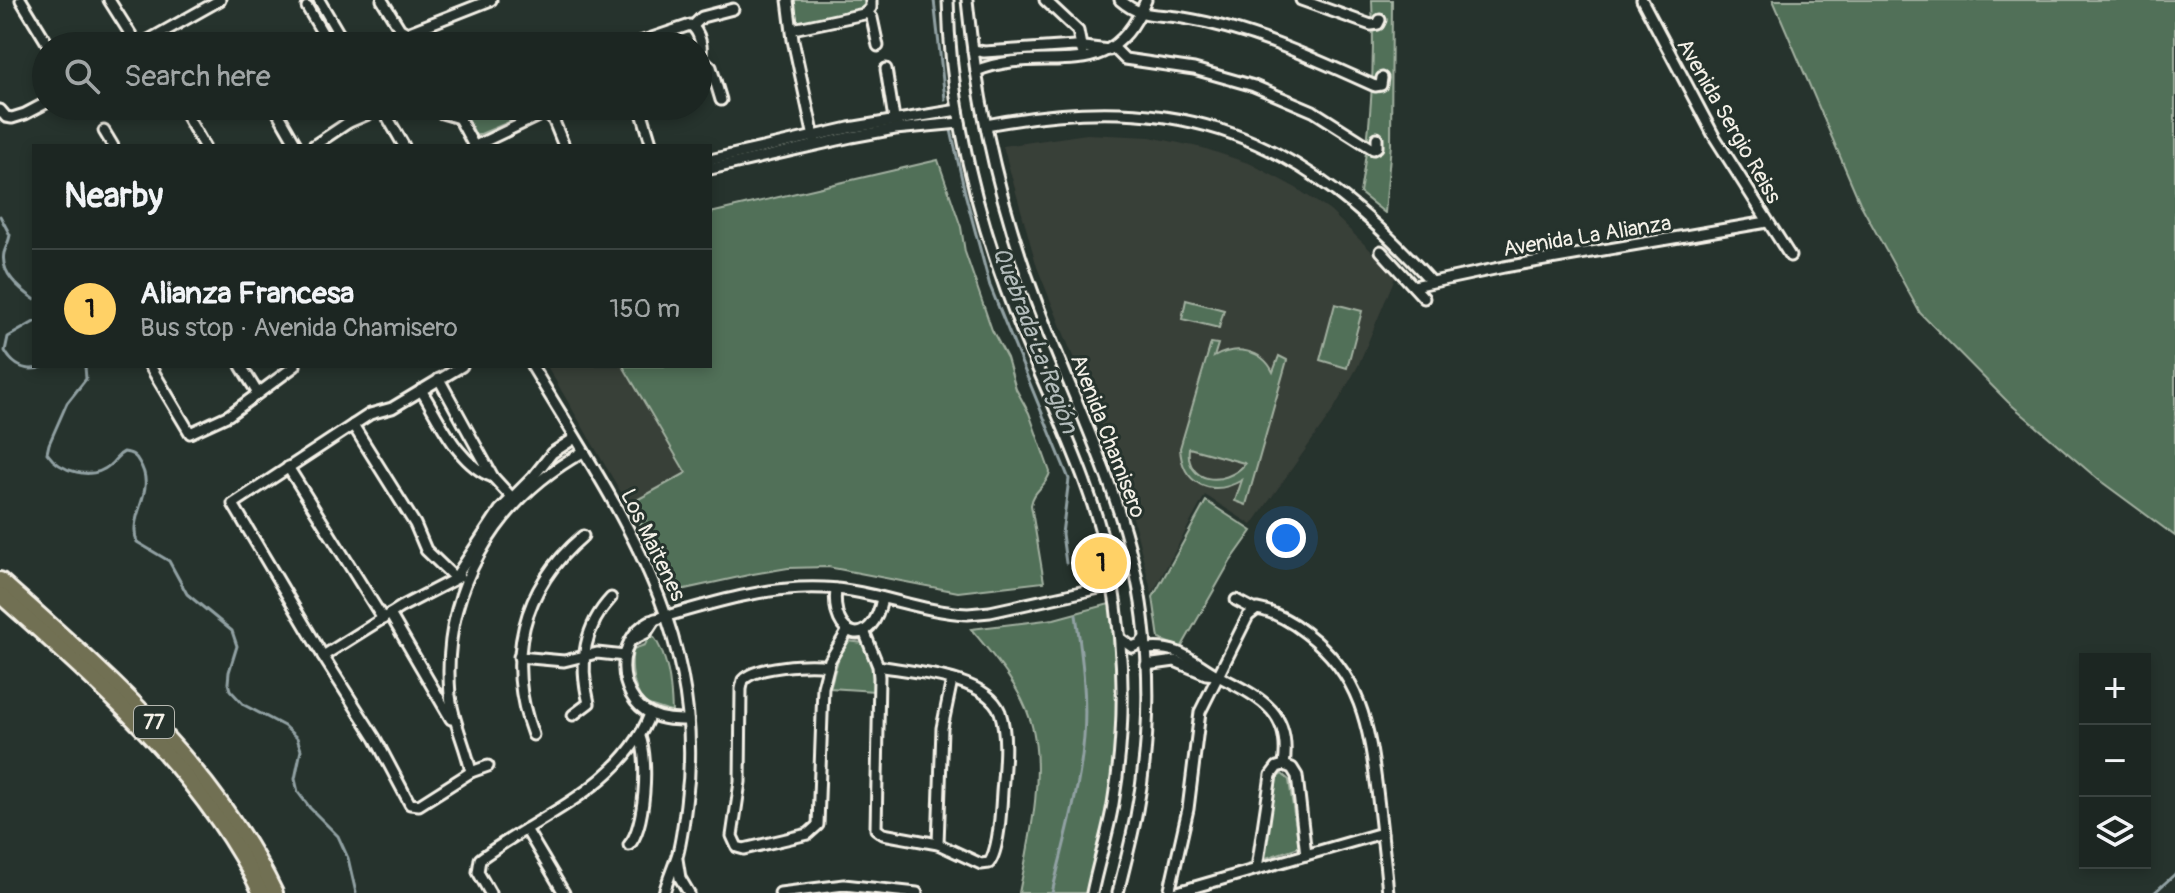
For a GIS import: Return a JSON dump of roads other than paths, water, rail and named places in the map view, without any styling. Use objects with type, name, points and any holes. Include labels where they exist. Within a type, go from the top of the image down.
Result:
[{"type":"highway","name":"77","points":[[0,580],[116,684],[164,732],[230,817],[275,893]]},
{"type":"highway","name":"77","points":[[0,595],[146,731],[212,811],[235,844],[261,893]]},
{"type":"street","points":[[21,0],[40,32]]},
{"type":"street","points":[[109,0],[129,32]]},
{"type":"street","points":[[198,0],[204,10]]},
{"type":"street","points":[[164,32],[220,0]]},
{"type":"street","points":[[319,0],[338,32]]},
{"type":"street","points":[[382,0],[404,32],[411,32],[491,0]]},
{"type":"street","points":[[788,0],[793,40],[815,141]]},
{"type":"street","points":[[793,29],[867,12],[871,8],[871,0]]},
{"type":"street","points":[[1045,0],[1078,31],[1082,53]]},
{"type":"street","points":[[1120,0],[1140,14],[1190,19],[1234,29],[1292,49],[1375,86],[1381,85],[1382,78]]},
{"type":"street","points":[[973,50],[1098,56],[1127,35],[1146,0]]},
{"type":"street","points":[[1301,0],[1371,25],[1378,24],[1380,20]]},
{"type":"street","name":"Avenida Sergio Reiss","points":[[1642,0],[1700,113],[1790,256]]},
{"type":"street","points":[[948,4],[967,5]]},
{"type":"street","name":"Avenida Chamisero","points":[[948,4],[950,52],[960,123],[993,251],[1023,334],[1092,503],[1113,585],[1121,639],[1123,706],[1120,757],[1092,893]]},
{"type":"street","name":"Avenida Chamisero","points":[[967,5],[976,71],[999,184],[1025,272],[1117,501],[1137,582],[1146,649],[1147,730],[1132,840],[1118,893]]},
{"type":"street","points":[[307,7],[322,32]]},
{"type":"street","points":[[693,26],[702,17],[733,9]]},
{"type":"street","points":[[867,12],[872,18],[878,46]]},
{"type":"street","points":[[666,32],[685,25],[693,26],[697,32]]},
{"type":"street","points":[[1111,48],[1125,59],[1194,69],[1254,86],[1324,117],[1373,149],[1377,147],[1377,138]]},
{"type":"street","points":[[976,71],[999,63],[1082,53]]},
{"type":"street","points":[[886,69],[895,124]]},
{"type":"street","points":[[712,71],[721,100]]},
{"type":"street","points":[[0,110],[6,117],[12,118],[32,109]]},
{"type":"street","points":[[712,168],[736,159],[958,110]]},
{"type":"street","points":[[986,125],[1055,114],[1124,112],[1178,118],[1236,135],[1290,160],[1343,195],[1387,233],[1431,281]]},
{"type":"street","points":[[189,120],[203,144]]},
{"type":"street","points":[[282,120],[296,144]]},
{"type":"street","points":[[315,144],[345,120]]},
{"type":"street","points":[[389,120],[403,144]]},
{"type":"street","points":[[460,120],[473,144]]},
{"type":"street","points":[[478,144],[529,120]]},
{"type":"street","points":[[553,120],[563,144]]},
{"type":"street","points":[[644,120],[651,144]]},
{"type":"street","points":[[895,124],[960,123]]},
{"type":"street","points":[[104,131],[112,144]]},
{"type":"street","points":[[712,160],[736,159]]},
{"type":"street","name":"Avenida La Alianza","points":[[1414,286],[1767,222]]},
{"type":"street","points":[[1381,251],[1424,298]]},
{"type":"street","points":[[151,368],[190,433],[229,415],[292,368]]},
{"type":"street","points":[[242,368],[257,392]]},
{"type":"street","points":[[458,368],[392,408],[377,411],[353,425],[233,504],[375,738],[410,804],[419,805],[471,772],[488,766]]},
{"type":"street","name":"Los Maitenes","points":[[533,368],[637,546],[667,615],[680,659],[688,720],[689,778],[677,853],[664,893]]},
{"type":"street","points":[[439,379],[493,477],[514,500]]},
{"type":"street","points":[[421,390],[467,461],[478,471],[493,477]]},
{"type":"street","points":[[353,425],[415,524],[426,550],[455,578]]},
{"type":"street","points":[[471,772],[451,698],[451,634],[467,576],[487,538],[514,500],[552,453],[575,438]]},
{"type":"street","points":[[455,578],[487,526],[514,500],[583,452]]},
{"type":"street","points":[[288,467],[439,698],[458,733]]},
{"type":"street","points":[[533,735],[521,695],[519,657],[527,617],[557,562],[583,536]]},
{"type":"street","points":[[323,656],[386,616],[455,578],[467,576]]},
{"type":"street","points":[[688,720],[666,719],[650,714],[634,699],[624,675],[625,656],[632,640],[646,633],[655,619],[667,615],[761,594],[811,588],[836,589],[950,612],[975,613],[1113,585]]},
{"type":"street","points":[[836,589],[836,616],[848,630],[864,631],[878,618],[882,598]]},
{"type":"street","points":[[573,715],[589,702],[583,681],[583,657],[595,620],[611,598]]},
{"type":"street","points":[[1236,600],[1255,610],[1279,616],[1307,634],[1332,657],[1361,704],[1369,734],[1388,893]]},
{"type":"street","points":[[1255,610],[1248,616],[1198,716],[1186,818],[1172,893],[1382,833]]},
{"type":"street","points":[[828,666],[812,664],[755,672],[743,680],[739,795],[732,836],[737,847],[744,849],[808,834],[817,828],[822,694],[828,666],[848,630]]},
{"type":"street","points":[[864,631],[878,666],[876,829],[883,834],[938,844],[981,864],[990,863],[1002,799],[1003,732],[994,702],[981,689],[970,684],[878,666]]},
{"type":"street","points":[[1121,639],[1132,647],[1145,638]]},
{"type":"street","points":[[1146,649],[1170,648],[1250,691],[1275,713],[1285,742],[1284,765]]},
{"type":"street","points":[[519,657],[564,661],[597,653],[625,656]]},
{"type":"street","points":[[1146,665],[1175,661],[1206,674],[1217,675]]},
{"type":"street","points":[[938,844],[942,728],[952,680]]},
{"type":"street","points":[[439,698],[444,701],[451,698]]},
{"type":"street","points":[[490,893],[478,872],[478,862],[595,783],[623,758],[640,737],[650,714]]},
{"type":"street","points":[[629,845],[636,834],[643,793],[644,766],[640,737]]},
{"type":"street","points":[[1257,868],[1271,775],[1277,767],[1284,765],[1292,768],[1297,776],[1306,855]]},
{"type":"street","points":[[526,829],[564,893]]},
{"type":"street","name":"Los Maitenes","points":[[677,853],[680,878],[689,893]]},
{"type":"street","points":[[780,893],[844,885],[905,892]]},
{"type":"waterway","name":"Quebrada La Región","points":[[934,0],[945,99]]},
{"type":"waterway","name":"Quebrada La Región","points":[[951,130],[990,286],[1069,479],[1062,534],[1066,563]]},
{"type":"waterway","points":[[0,216],[10,235],[4,253],[5,267],[17,285],[32,297]]},
{"type":"waterway","points":[[32,323],[8,337],[5,351],[22,367],[37,368]]},
{"type":"waterway","points":[[85,368],[86,379],[67,403],[47,453],[60,465],[86,473],[103,470],[124,452],[138,460],[145,483],[136,522],[137,542],[169,561],[187,594],[232,631],[237,646],[229,672],[230,690],[244,705],[284,726],[297,738],[301,750],[295,779],[298,792],[338,836],[348,858],[356,893]]},
{"type":"waterway","name":"Quebrada La Región","points":[[1052,893],[1075,796],[1084,737],[1084,691],[1076,615]]},
{"type":"waterway","points":[[2154,893],[2175,874]]},
{"type":"place","name":"Alianza Francesa","points":[[1101,563]]}]
